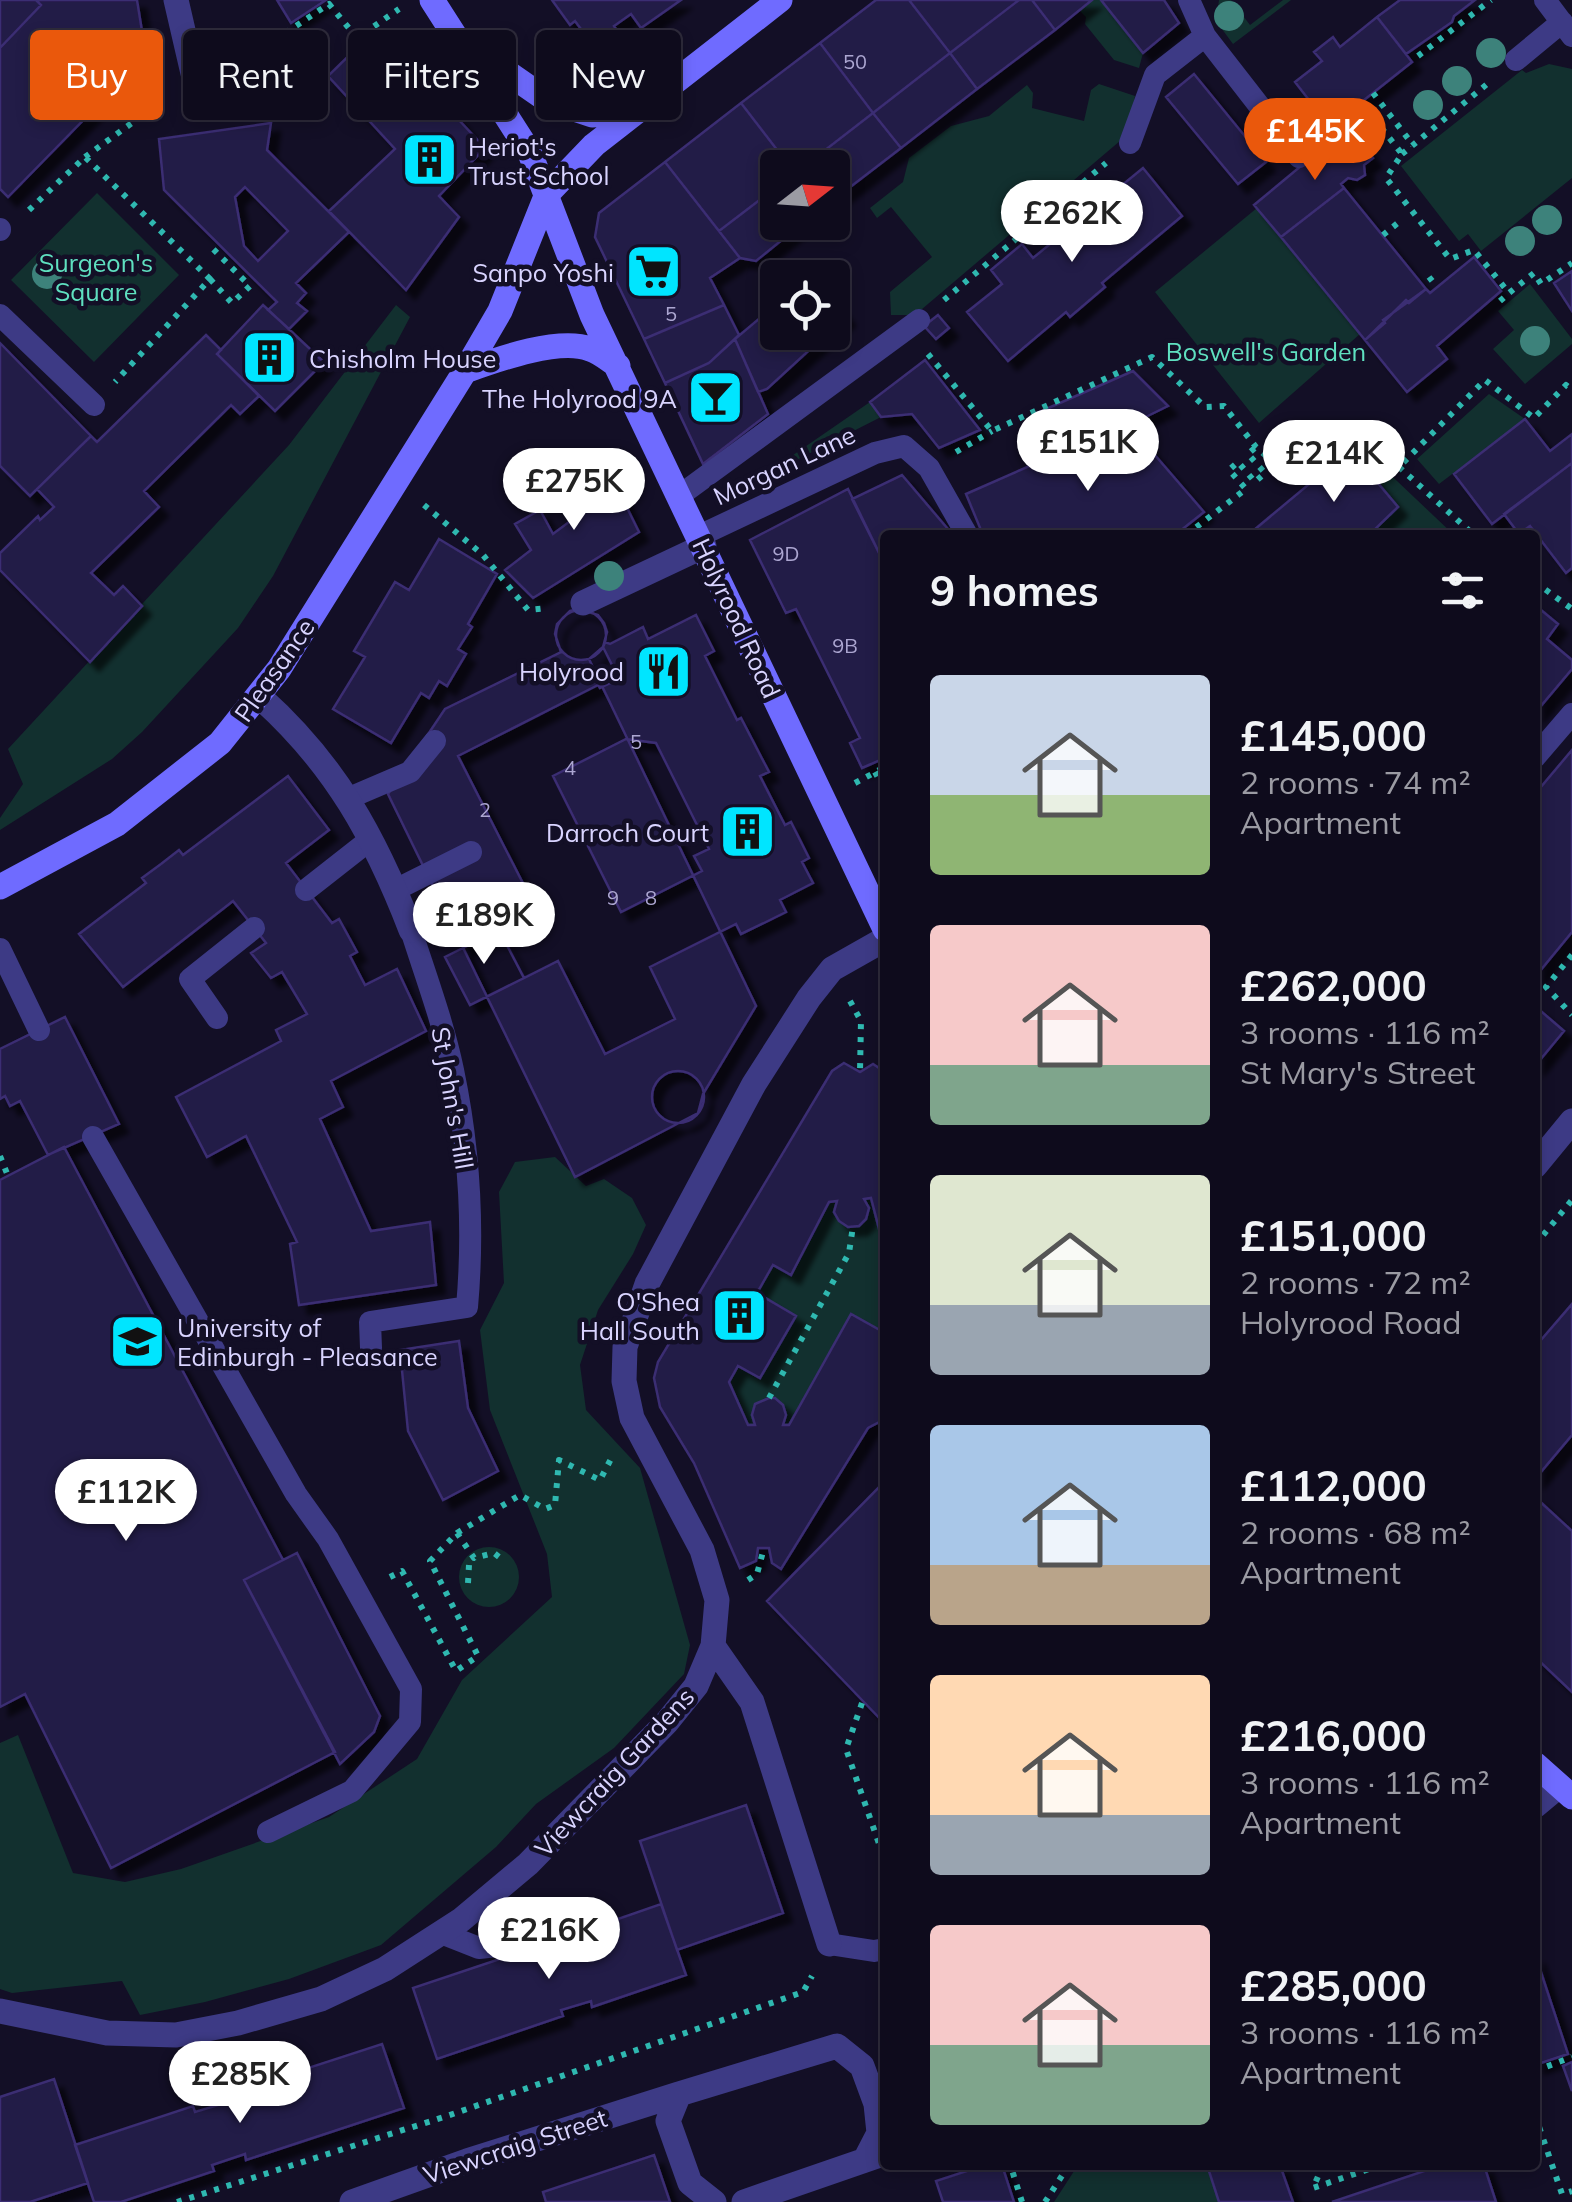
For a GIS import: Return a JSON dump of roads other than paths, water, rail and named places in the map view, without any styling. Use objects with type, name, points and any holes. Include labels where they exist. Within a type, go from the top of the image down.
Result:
[{"type":"street","points":[[176,0],[183,30]]},
{"type":"street","name":"Holyrood Road","points":[[432,0],[451,30]]},
{"type":"street","points":[[681,76],[780,0]]},
{"type":"street","name":"Holyrood Road","points":[[510,120],[547,194],[574,272],[880,919]]},
{"type":"street","points":[[547,194],[594,145],[625,120]]},
{"type":"street","name":"Pleasance","points":[[0,887],[117,824],[156,797],[220,743],[260,697],[345,568],[500,311],[547,194]]},
{"type":"street","points":[[465,371],[507,356],[554,347],[590,348],[618,366]]},
{"type":"street","points":[[583,603],[701,541]]},
{"type":"street","name":"St John's Hill","points":[[260,697],[303,738],[349,798],[411,930]]},
{"type":"street","name":"Viewcraig Gardens","points":[[0,2011],[107,2034],[176,2036],[321,1999],[385,1969],[461,1920],[528,1864],[594,1799],[696,1686],[713,1646],[717,1600],[702,1550],[632,1418],[624,1381],[625,1347],[647,1284],[754,1084],[832,969],[880,942]]},
{"type":"street","points":[[1540,1160],[1572,1122]]},
{"type":"street","points":[[713,1646],[752,1702],[829,1944]]},
{"type":"street","points":[[1540,1769],[1565,1792],[1540,1804]]},
{"type":"street","name":"Viewcraig Street","points":[[352,2202],[467,2161],[837,2046],[862,2066],[876,2104],[879,2133],[875,2157],[744,2202]]},
{"type":"street","points":[[679,2094],[668,2121],[690,2183],[714,2202]]},
{"type":"lane","points":[[1190,0],[1205,36],[1299,158]]},
{"type":"lane","points":[[1516,60],[1567,30],[1545,0]]},
{"type":"lane","points":[[1130,143],[1155,75],[1205,36]]},
{"type":"lane","points":[[0,315],[94,405]]},
{"type":"lane","points":[[679,496],[920,320]]},
{"type":"lane","name":"Morgan Lane","points":[[701,541],[874,452],[904,446],[929,468],[964,530]]},
{"type":"lane","points":[[1540,751],[1572,714]]},
{"type":"lane","points":[[349,798],[410,772],[435,741]]},
{"type":"lane","points":[[306,890],[371,839]]},
{"type":"lane","points":[[395,890],[471,852]]},
{"type":"lane","points":[[217,1018],[190,979],[254,928]]},
{"type":"lane","name":"St John's Hill","points":[[370,1348],[370,1322],[467,1307],[471,1267],[463,1126],[442,1023],[411,930]]},
{"type":"lane","points":[[0,949],[39,1030]]},
{"type":"lane","points":[[92,1138],[411,1689],[410,1722],[352,1791],[268,1832]]},
{"type":"lane","points":[[441,1933],[478,1948],[517,1944],[588,1915]]},
{"type":"lane","points":[[829,1944],[880,1949]]},
{"type":"place","name":"Heriot's Trust School","points":[[429,160]]},
{"type":"place","name":"Sanpo Yoshi","points":[[653,272]]},
{"type":"place","name":"Chisholm House","points":[[270,358]]},
{"type":"place","name":"The Holyrood 9A","points":[[716,398]]},
{"type":"place","name":"Holyrood","points":[[663,671]]},
{"type":"place","name":"Darroch Court","points":[[748,832]]},
{"type":"place","name":"O'Shea Hall South","points":[[739,1315]]},
{"type":"place","name":"University of Edinburgh - Pleasance","points":[[138,1341]]},
{"type":"park label","name":"Surgeon's Square","points":[[96,276]]},
{"type":"park label","name":"Boswell's Garden","points":[[1266,351]]}]
